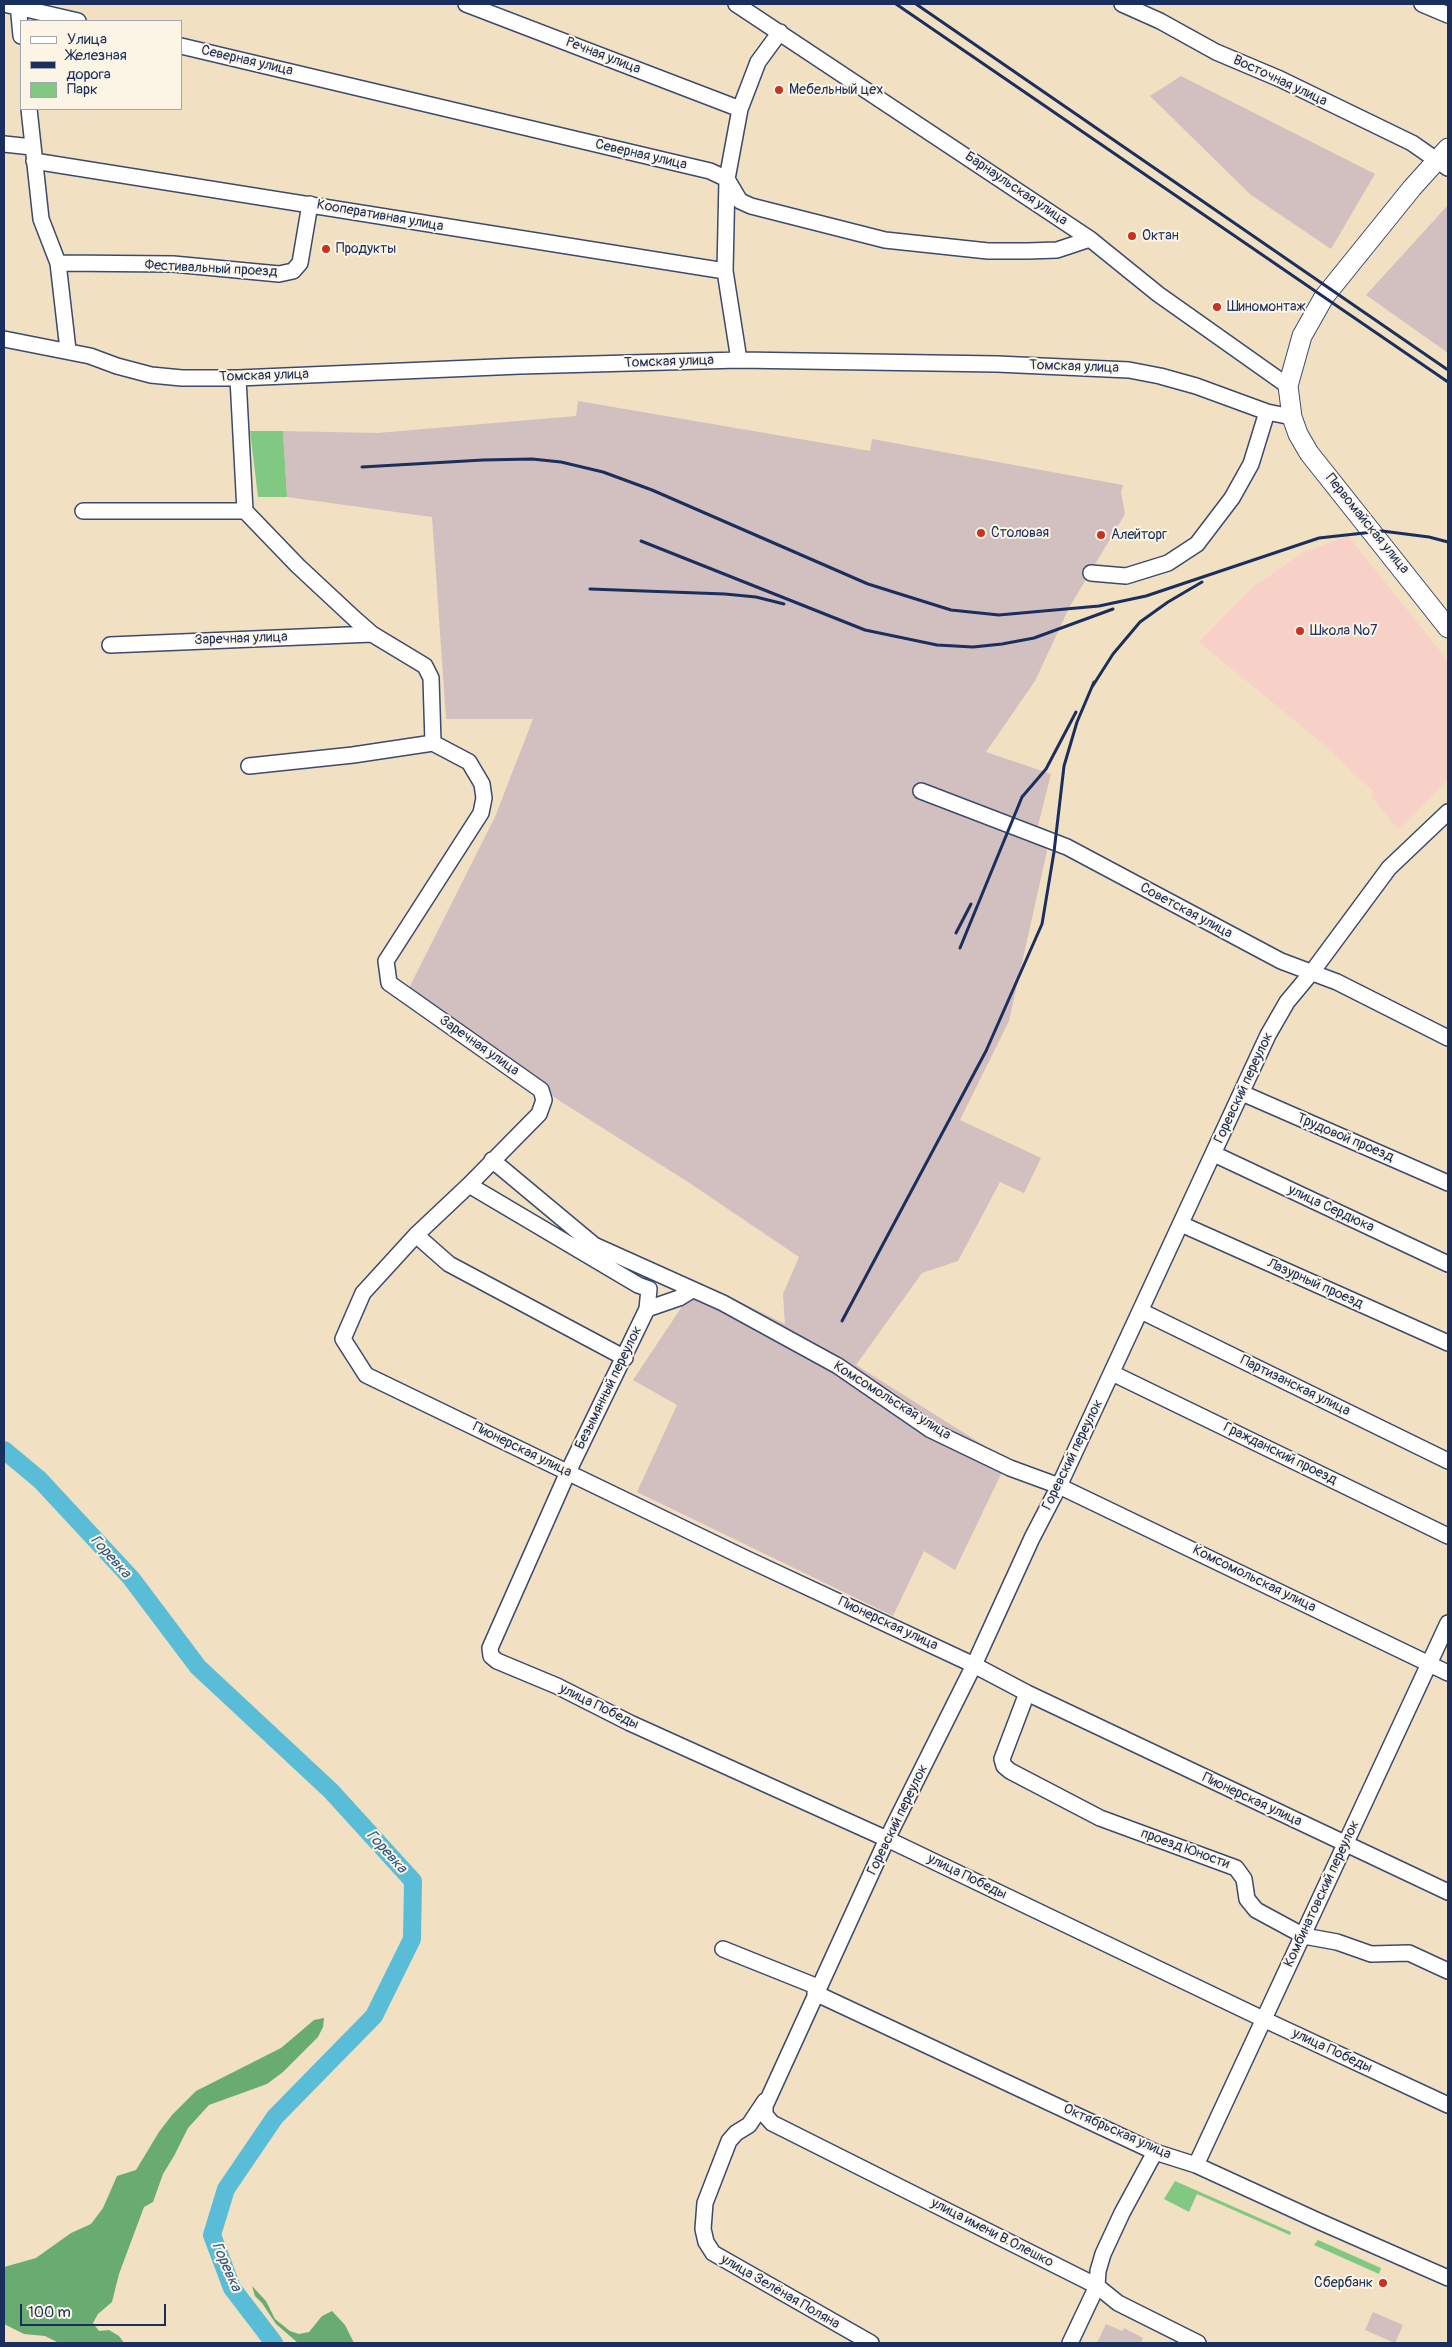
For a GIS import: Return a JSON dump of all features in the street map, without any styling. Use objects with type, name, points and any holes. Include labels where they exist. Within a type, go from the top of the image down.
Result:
[{"type":"main road","points":[[1288,386],[1302,336],[1324,297],[1445,159]]},
{"type":"main road","name":"Первомайская улица","points":[[1288,386],[1292,417],[1298,434],[1310,452],[1448,628]]},
{"type":"street","name":"Речная улица","points":[[466,4],[740,109]]},
{"type":"street","name":"Барнаульская улица","points":[[736,4],[1090,239],[1158,294],[1288,386]]},
{"type":"street","name":"Восточная улица","points":[[1122,4],[1160,21],[1216,52],[1445,159]]},
{"type":"street","points":[[1422,4],[1448,15]]},
{"type":"street","points":[[20,32],[13,5],[74,20]]},
{"type":"street","points":[[738,360],[725,271],[727,179],[740,109],[758,62],[780,32]]},
{"type":"street","name":"Северная улица","points":[[182,46],[710,171],[727,179]]},
{"type":"street","points":[[30,110],[41,219],[58,263],[68,350]]},
{"type":"street","name":"Кооперативная улица","points":[[4,144],[33,154],[310,204],[343,212],[725,271]]},
{"type":"street","points":[[727,179],[740,201],[751,206],[885,240],[988,251],[1028,251],[1057,250],[1090,239]]},
{"type":"street","name":"Фестивальный проезд","points":[[58,263],[173,264],[279,274],[293,271],[300,263],[310,204]]},
{"type":"street","name":"Томская улица","points":[[4,339],[68,350],[151,375],[238,378],[738,360],[997,364],[1129,370],[1196,386],[1267,412]]},
{"type":"street","points":[[238,378],[245,511],[298,566],[372,634],[425,666],[431,678],[433,743],[353,755],[249,766]]},
{"type":"street","points":[[1091,573],[1126,576],[1168,563],[1197,544],[1232,498],[1251,464],[1267,412],[1292,417]]},
{"type":"street","points":[[83,511],[245,511]]},
{"type":"street","name":"Заречная улица","points":[[110,645],[372,634]]},
{"type":"street","name":"Заречная улица","points":[[343,1338],[363,1293],[416,1235],[469,1185],[539,1114],[544,1100],[541,1090],[390,983],[386,961],[481,813],[484,798],[482,784],[469,762],[433,743]]},
{"type":"street","name":"Советская улица","points":[[921,791],[1066,847],[1248,944],[1281,960],[1336,982],[1448,1038]]},
{"type":"street","name":"Горевский переулок","points":[[767,2099],[817,1990],[832,1962],[887,1839],[974,1665],[1032,1538],[1059,1486],[1268,1035],[1287,1002],[1312,972],[1389,868],[1448,812]]},
{"type":"street","name":"Трудовой проезд","points":[[1242,1093],[1448,1183]]},
{"type":"street","name":"улица Сердюка","points":[[1214,1154],[1448,1264]]},
{"type":"street","name":"Комсомольская улица","points":[[492,1160],[594,1246],[723,1303],[838,1366],[931,1430],[1010,1468],[1059,1486],[1448,1673]]},
{"type":"street","points":[[469,1185],[638,1285],[649,1289],[647,1309]]},
{"type":"street","name":"Лазурный проезд","points":[[1181,1224],[1448,1343]]},
{"type":"street","points":[[416,1235],[449,1264],[625,1358]]},
{"type":"street","name":"Безымянный переулок","points":[[490,1648],[568,1472],[625,1358],[647,1309],[679,1298],[692,1290]]},
{"type":"street","name":"Партизанская улица","points":[[1141,1311],[1448,1461]]},
{"type":"street","name":"Пионерская улица","points":[[343,1338],[366,1375],[745,1558],[974,1665],[1027,1693],[1448,1892]]},
{"type":"street","name":"Гражданский проезд","points":[[1112,1373],[1448,1536]]},
{"type":"street","name":"Комбинатовский переулок","points":[[1196,2165],[1448,1624]]},
{"type":"street","name":"улица Победы","points":[[490,1648],[491,1656],[497,1661],[557,1686],[630,1723],[887,1839],[1263,2019],[1448,2105]]},
{"type":"street","name":"проезд Юности","points":[[1027,1693],[1004,1751],[1002,1759],[1004,1766],[1100,1818],[1236,1868],[1244,1880],[1247,1898],[1256,1910],[1304,1936],[1337,1942],[1371,1954],[1409,1953],[1448,1971]]},
{"type":"street","name":"Октябрьская улица","points":[[723,1949],[817,1990],[1155,2152],[1196,2165],[1448,2278]]},
{"type":"street","name":"улица имени В.Олешко","points":[[767,2099],[765,2115],[772,2123],[1098,2286],[1118,2303],[1198,2343]]},
{"type":"street","name":"улица Зелёная Поляна","points":[[767,2099],[749,2125],[736,2133],[729,2142],[705,2204],[703,2229],[706,2242],[713,2253],[871,2343]]},
{"type":"street","points":[[1070,2343],[1098,2286],[1098,2271],[1103,2254],[1122,2213],[1155,2152]]},
{"type":"shaded area","points":[[1181,76],[1375,174],[1331,249],[1251,195],[1150,96]]},
{"type":"shaded area","points":[[1448,205],[1448,353],[1366,295]]},
{"type":"shaded area","points":[[578,401],[870,451],[872,439],[1123,485],[1121,492],[1125,514],[1069,608],[1035,681],[986,752],[1051,774],[1038,826],[1047,851],[1009,1021],[960,1120],[1041,1158],[1024,1193],[1000,1182],[958,1261],[922,1273],[856,1365],[1012,1463],[1002,1472],[955,1570],[924,1551],[893,1616],[637,1492],[677,1405],[633,1380],[689,1296],[721,1307],[726,1295],[785,1324],[783,1294],[799,1257],[688,1182],[560,1101],[405,996],[495,817],[533,719],[446,719],[432,517],[287,497],[283,431],[377,433],[576,416]]},
{"type":"shaded area","points":[[1348,536],[1448,661],[1448,780],[1398,829],[1371,796],[1373,791],[1322,743],[1199,642],[1251,589],[1303,552]]},
{"type":"shaded area","points":[[1373,2312],[1403,2325],[1395,2343],[1365,2330]]},
{"type":"shaded area","points":[[1106,2324],[1122,2331],[1124,2328],[1143,2338],[1141,2343],[1097,2343]]},
{"type":"green space","points":[[250,431],[283,431],[287,497],[258,497]]},
{"type":"green space","points":[[324,2018],[323,2027],[318,2037],[283,2072],[267,2084],[209,2105],[188,2128],[163,2174],[153,2202],[144,2207],[119,2274],[112,2302],[98,2314],[93,2323],[99,2331],[109,2330],[119,2336],[124,2343],[59,2343],[45,2336],[24,2334],[4,2324],[4,2267],[36,2258],[71,2233],[91,2224],[103,2208],[117,2176],[136,2170],[159,2132],[172,2115],[196,2091],[281,2048],[314,2020]]},
{"type":"green space","points":[[1175,2181],[1291,2232],[1290,2235],[1197,2194],[1189,2212],[1164,2199]]},
{"type":"green space","points":[[1318,2240],[1381,2268],[1379,2274],[1314,2245]]},
{"type":"green space","points":[[252,2286],[266,2301],[275,2319],[290,2331],[299,2334],[309,2332],[322,2316],[332,2311],[345,2325],[354,2343],[298,2343],[276,2324],[255,2296]]},
{"type":"waterway","name":"Горевка","points":[[4,1450],[40,1480],[131,1578],[198,1667],[331,1791],[413,1881],[412,1939],[374,2016],[275,2117],[226,2189],[212,2235],[232,2288],[274,2343]]},
{"type":"railway","points":[[896,4],[1448,382]]},
{"type":"railway","points":[[916,4],[1448,370]]},
{"type":"railway","points":[[362,467],[483,460],[532,459],[561,462],[603,472],[652,490],[868,584],[951,610],[999,615],[1099,606],[1146,596],[1319,538],[1382,531],[1429,537],[1448,542]]},
{"type":"railway","points":[[641,541],[865,630],[937,645],[973,647],[1034,638],[1113,609]]},
{"type":"railway","points":[[1092,687],[1113,654],[1140,622],[1168,602],[1202,582]]},
{"type":"railway","points":[[590,589],[725,594],[756,597],[784,604]]},
{"type":"railway","points":[[842,1321],[986,1051],[1042,924],[1054,852],[1064,766],[1077,722],[1094,682]]},
{"type":"railway","points":[[960,948],[1022,797],[1046,769],[1076,712]]},
{"type":"railway","points":[[956,933],[971,904]]},
{"type":"place","name":"Мебельный цех","points":[[779,90]]},
{"type":"place","name":"Октан","points":[[1132,236]]},
{"type":"place","name":"Продукты","points":[[326,249]]},
{"type":"place","name":"Шиномонтаж","points":[[1217,307]]},
{"type":"place","name":"Столовая","points":[[981,533]]},
{"type":"place","name":"Алейторг","points":[[1101,535]]},
{"type":"place","name":"Школа №7","points":[[1300,631]]},
{"type":"place","name":"Сбербанк","points":[[1383,2283]]}]
